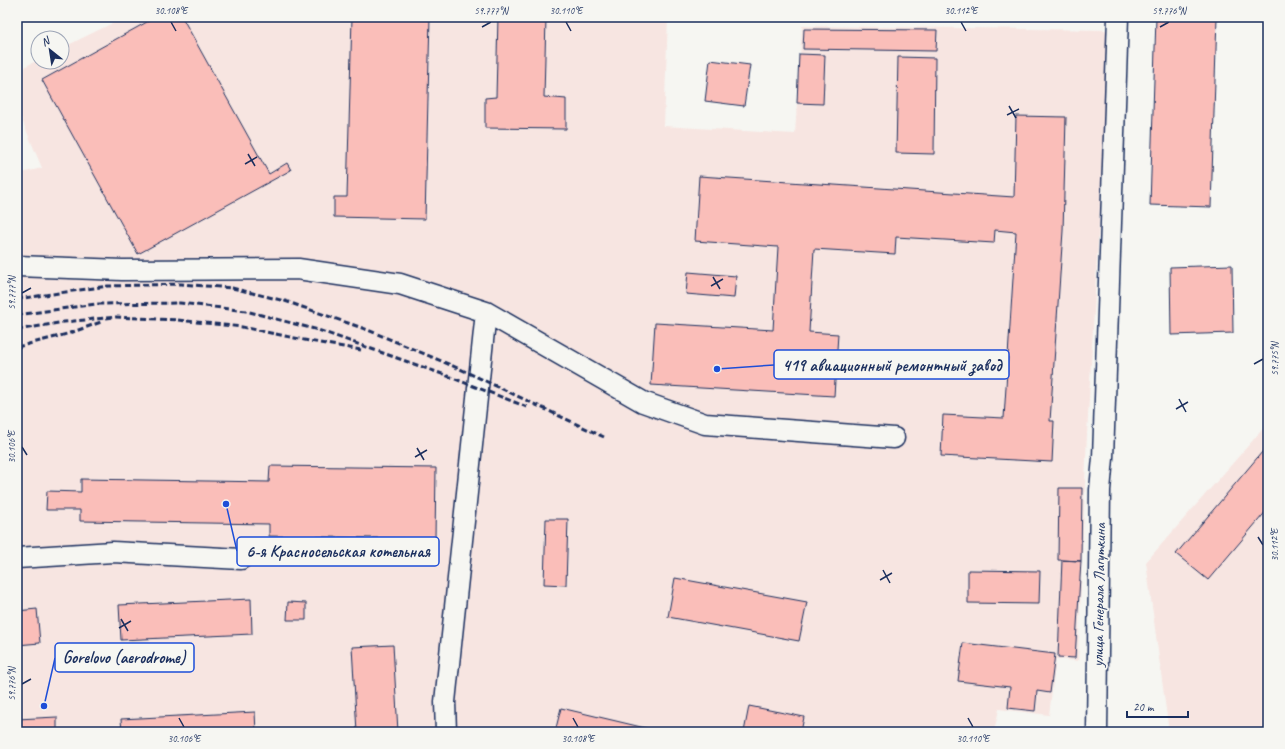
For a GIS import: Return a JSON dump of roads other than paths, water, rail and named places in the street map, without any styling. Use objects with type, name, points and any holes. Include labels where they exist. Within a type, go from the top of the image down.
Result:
[{"type":"street","name":"улица Генерала Лагуткина","points":[[1097,732],[1100,490],[1103,458],[1118,17]]},
{"type":"street","points":[[17,266],[122,270],[298,269],[400,284],[486,312],[643,402],[705,424],[894,438]]},
{"type":"street","points":[[446,732],[445,702],[486,312]]},
{"type":"street","points":[[17,558],[113,552],[240,559]]},
{"type":"railway","points":[[17,299],[108,286],[181,284],[232,288],[285,301],[368,330],[460,369],[604,437]]},
{"type":"railway","points":[[17,315],[96,304],[180,303],[246,311],[318,330],[445,375],[527,407]]},
{"type":"railway","points":[[17,330],[64,322],[116,317],[178,320],[242,327],[361,350]]},
{"type":"railway","points":[[17,347],[67,334],[101,322]]},
{"type":"place","name":"419 авиационный ремонтный завод","points":[[717,369]]},
{"type":"place","name":"6-я Красносельская котельная","points":[[226,504]]},
{"type":"place","name":"Gorelovo (aerodrome)","points":[[44,706]]}]
